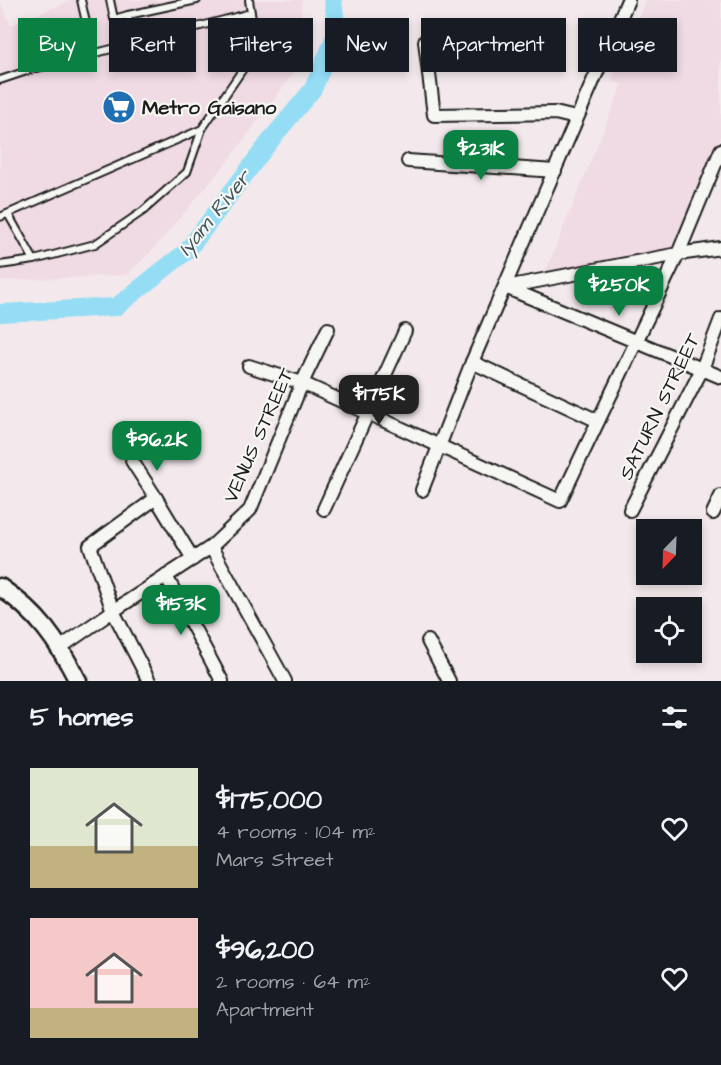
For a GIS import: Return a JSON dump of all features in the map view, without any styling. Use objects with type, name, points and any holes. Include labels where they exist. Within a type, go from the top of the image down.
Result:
[{"type":"main road","points":[[0,587],[21,601],[61,647],[78,681]]},
{"type":"street","points":[[422,490],[472,362],[628,0]]},
{"type":"street","points":[[429,72],[434,115],[555,113],[576,118]]},
{"type":"street","points":[[249,366],[302,383],[560,501],[678,254],[721,150]]},
{"type":"street","points":[[408,161],[555,171]]},
{"type":"street","points":[[505,287],[721,248]]},
{"type":"street","points":[[505,287],[721,377]]},
{"type":"street","name":"SATURN STREET","points":[[630,510],[702,369],[721,319]]},
{"type":"street","name":"VENUS STREET","points":[[61,647],[211,547],[250,510],[302,383],[328,329]]},
{"type":"street","points":[[324,509],[405,331]]},
{"type":"street","points":[[472,362],[598,421]]},
{"type":"street","points":[[132,461],[193,559]]},
{"type":"street","points":[[713,513],[721,496]]},
{"type":"street","points":[[149,681],[113,611],[90,546],[156,498]]},
{"type":"street","points":[[211,547],[285,681]]},
{"type":"street","points":[[166,576],[222,681]]},
{"type":"street","points":[[428,641],[448,681]]},
{"type":"lane","points":[[81,0],[85,18]]},
{"type":"lane","points":[[110,0],[114,19],[166,3],[197,0]]},
{"type":"lane","points":[[0,265],[34,260],[96,244],[142,211],[188,172],[202,129],[249,60],[255,40],[249,0]]},
{"type":"lane","points":[[196,27],[251,13]]},
{"type":"lane","points":[[0,80],[24,72]]},
{"type":"lane","points":[[0,217],[202,129]]},
{"type":"lane","points":[[8,214],[34,260]]},
{"type":"shaded area","points":[[72,0],[302,0],[300,18],[208,18],[208,72],[294,72],[229,160],[150,253],[126,275],[0,281],[0,2],[11,25],[18,22],[18,72],[97,72],[97,18],[28,18]]},
{"type":"shaded area","points":[[646,0],[721,0],[721,139],[669,253],[544,275],[622,85],[611,80],[614,72],[677,72],[677,18],[638,18]]},
{"type":"waterway","name":"Iyam River","points":[[0,313],[116,307],[187,251],[274,136],[313,89],[337,32],[333,0]]},
{"type":"place","name":"Metro Gaisano","points":[[119,107]]}]
